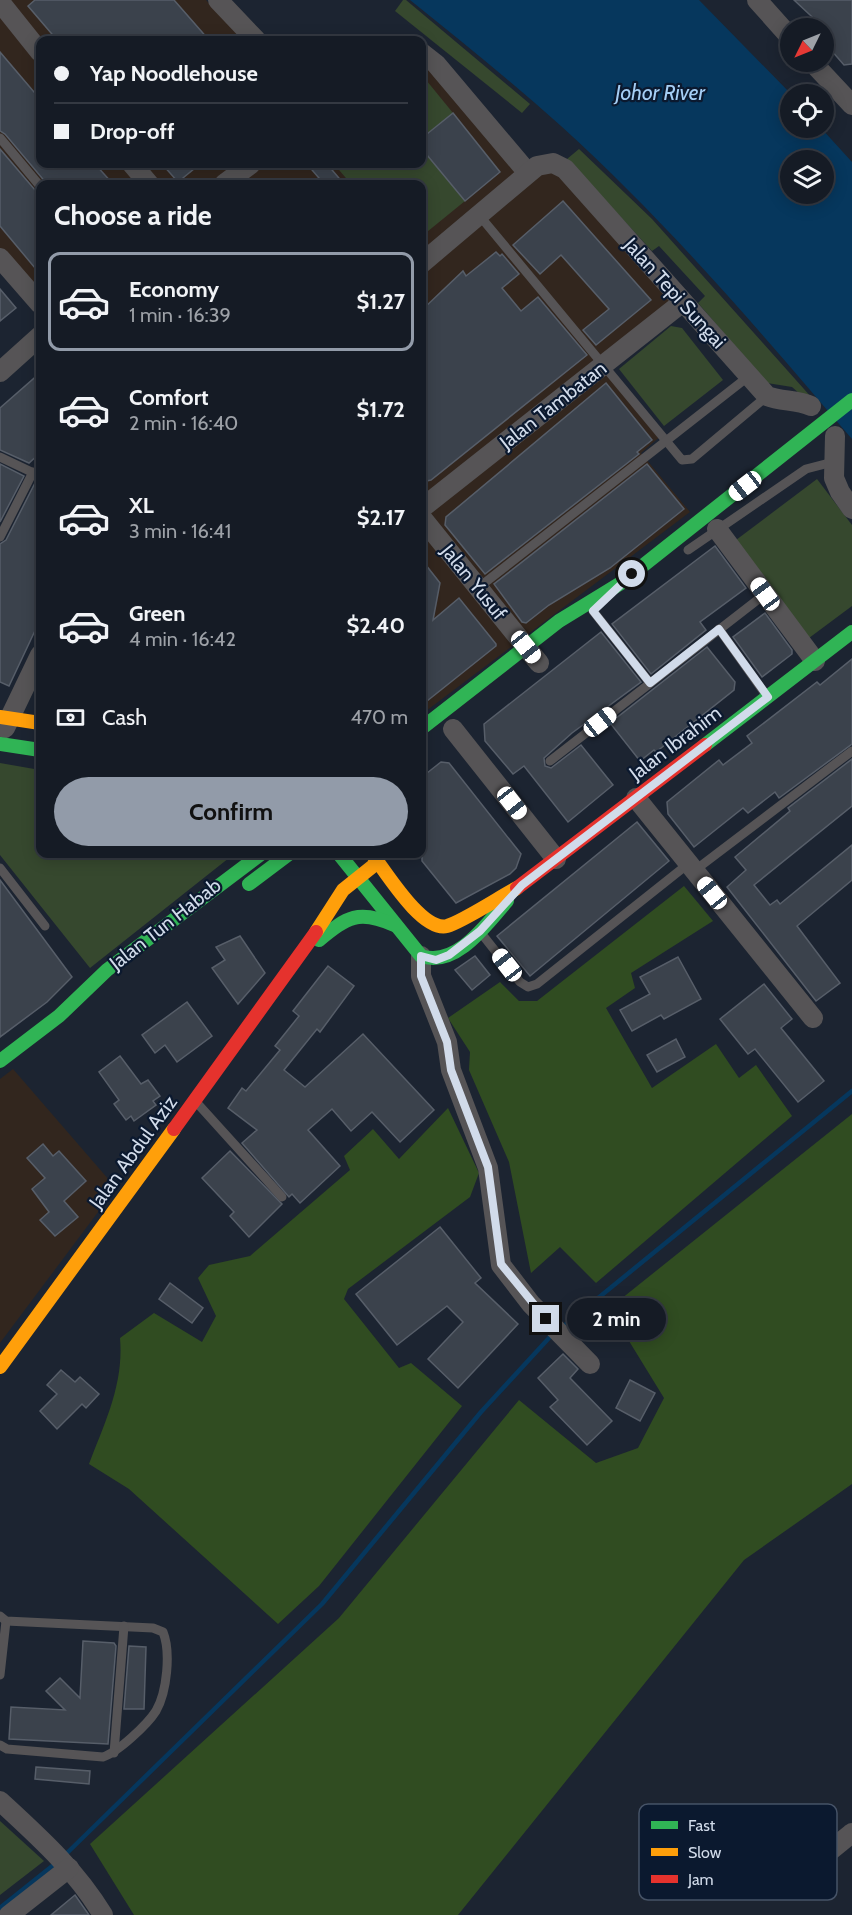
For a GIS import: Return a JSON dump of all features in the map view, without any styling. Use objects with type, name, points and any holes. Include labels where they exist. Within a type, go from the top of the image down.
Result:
[{"type":"main road","points":[[426,723],[559,621],[621,583],[852,400]]},
{"type":"main road","points":[[578,626],[621,583]]},
{"type":"main road","name":"Jalan Ibrahim","points":[[375,858],[421,917],[432,925],[446,926],[522,885],[852,632]]},
{"type":"main road","points":[[5,717],[36,722]]},
{"type":"main road","points":[[438,740],[458,725]]},
{"type":"main road","points":[[0,742],[36,749]]},
{"type":"main road","points":[[204,896],[241,858]]},
{"type":"main road","name":"Jalan Tun Habab","points":[[0,1061],[59,1016],[107,970],[256,858]]},
{"type":"main road","name":"Jalan Tun Habab","points":[[234,896],[284,858]]},
{"type":"main road","points":[[342,858],[421,956]]},
{"type":"main road","points":[[298,959],[344,890],[375,858]]},
{"type":"main road","name":"Jalan Ibrahim","points":[[421,956],[436,960],[449,955],[480,931],[522,885]]},
{"type":"main road","points":[[298,959],[349,917],[364,913],[394,925]]},
{"type":"main road","name":"Jalan Abdul Aziz","points":[[0,1367],[298,959]]},
{"type":"main road","name":"Jalan Tun Habab","points":[[59,1016],[106,992]]},
{"type":"street","points":[[218,0],[252,36]]},
{"type":"street","points":[[757,0],[780,26]]},
{"type":"street","points":[[0,2],[36,47]]},
{"type":"street","points":[[426,56],[436,64],[528,173],[426,260]]},
{"type":"street","points":[[821,72],[852,105]]},
{"type":"street","name":"Jalan Tepi Sungai","points":[[528,173],[546,162],[564,169],[767,396]]},
{"type":"street","points":[[135,168],[146,180]]},
{"type":"street","points":[[229,180],[246,168]]},
{"type":"street","points":[[0,258],[36,299]]},
{"type":"street","name":"Jalan Tambatan","points":[[426,505],[683,303]]},
{"type":"street","points":[[0,372],[36,340]]},
{"type":"street","points":[[767,396],[776,400],[803,402],[811,406]]},
{"type":"street","points":[[835,436],[834,478],[840,492],[852,509]]},
{"type":"street","name":"Jalan Yusuf","points":[[426,523],[539,663]]},
{"type":"street","points":[[717,529],[815,661]]},
{"type":"street","points":[[0,742],[5,717],[36,662]]},
{"type":"street","points":[[458,725],[556,859]]},
{"type":"street","points":[[636,798],[813,1018]]},
{"type":"street","points":[[421,956],[421,976],[447,1042],[451,1070],[488,1167],[501,1264],[531,1304],[590,1364]]},
{"type":"street","points":[[0,1801],[62,1860],[87,1889],[103,1915]]},
{"type":"street","points":[[837,1845],[852,1833]]},
{"type":"street","points":[[9,1915],[62,1860]]},
{"type":"lane","points":[[0,138],[36,181]]},
{"type":"lane","points":[[479,215],[678,457],[687,461],[767,396]]},
{"type":"lane","points":[[478,588],[749,376]]},
{"type":"lane","points":[[0,457],[36,474]]},
{"type":"lane","points":[[644,565],[673,559],[806,469],[833,462]]},
{"type":"lane","points":[[0,537],[36,476]]},
{"type":"lane","points":[[550,761],[765,594]]},
{"type":"lane","points":[[593,611],[650,683]]},
{"type":"lane","points":[[719,629],[768,697]]},
{"type":"lane","points":[[480,931],[520,982],[528,987],[537,984],[691,867],[852,751]]},
{"type":"lane","points":[[0,868],[45,926]]},
{"type":"lane","points":[[195,1100],[282,1197]]},
{"type":"lane","points":[[0,1675],[3,1619],[153,1628],[163,1632],[167,1642],[168,1671],[156,1710],[114,1753],[103,1757],[7,1749],[0,1745]]},
{"type":"lane","points":[[114,1753],[124,1626]]},
{"type":"shaded area","points":[[0,0],[206,0],[240,36],[36,36],[36,168],[235,168],[218,180],[36,180],[36,308],[0,267]]},
{"type":"shaded area","points":[[426,65],[527,182],[552,168],[673,302],[603,358],[663,434],[641,453],[690,512],[426,711],[426,180],[239,180],[255,168],[426,168]]},
{"type":"shaded area","points":[[13,1069],[116,1188],[0,1343],[0,1079]]},
{"type":"green space","points":[[403,0],[406,0],[530,104],[522,113],[395,11]]},
{"type":"green space","points":[[426,80],[453,113],[426,135]]},
{"type":"green space","points":[[579,149],[652,219],[812,398],[808,401],[792,387],[767,383],[698,303],[705,296],[659,246],[652,251],[567,159]]},
{"type":"green space","points":[[426,154],[465,201],[426,233],[426,180],[348,180],[337,168],[426,168]]},
{"type":"green space","points":[[671,326],[682,328],[723,380],[664,426],[619,369]]},
{"type":"green space","points":[[817,479],[852,525],[852,606],[809,638],[736,540]]},
{"type":"green space","points":[[0,763],[36,769],[36,858],[229,858],[90,968],[0,855]]},
{"type":"green space","points":[[684,886],[713,921],[631,973],[635,988],[606,1008],[652,1088],[716,1044],[739,1078],[756,1065],[792,1116],[596,1283],[560,1247],[531,1273],[509,1162],[469,1070],[470,1052],[448,1018],[500,982],[519,1001],[537,1001]]},
{"type":"green space","points":[[448,1108],[479,1173],[470,1197],[348,1289],[344,1299],[399,1368],[411,1363],[462,1406],[319,1586],[278,1624],[129,1489],[89,1464],[116,1387],[120,1338],[154,1313],[202,1342],[216,1316],[198,1278],[209,1265],[250,1256],[350,1170],[344,1156],[373,1129],[399,1159]]},
{"type":"green space","points":[[852,1114],[852,1484],[744,1560],[458,1915],[134,1915],[90,1844],[339,1618],[519,1400],[596,1463],[638,1448],[664,1398],[629,1341],[591,1323]]},
{"type":"green space","points":[[0,1821],[44,1861],[0,1895]]},
{"type":"water","name":"Johor River","points":[[410,0],[699,0],[781,84],[780,138],[830,138],[852,162],[852,439],[675,238],[600,162],[486,62]]},
{"type":"building","points":[[35,0],[174,0],[206,36],[54,36],[28,6]]},
{"type":"building","points":[[794,0],[852,0],[852,64],[844,65],[834,54],[834,18],[813,18]]},
{"type":"building","points":[[0,52],[36,94],[36,168],[99,168],[109,180],[44,180],[0,131]]},
{"type":"building","points":[[453,113],[500,172],[465,201],[426,154],[426,135]]},
{"type":"building","points":[[0,149],[36,191],[36,269],[0,226]]},
{"type":"building","points":[[166,168],[195,168],[180,180],[176,180]]},
{"type":"building","points":[[310,168],[330,168],[341,180],[321,180]]},
{"type":"building","points":[[563,201],[651,300],[596,345],[583,330],[609,309],[561,255],[540,274],[513,245]]},
{"type":"building","points":[[496,252],[500,256],[502,254],[519,274],[502,288],[521,311],[538,297],[587,355],[431,480],[426,481],[426,306],[463,271],[466,276]]},
{"type":"building","points":[[0,289],[16,308],[0,321]]},
{"type":"building","points":[[36,376],[36,457],[29,463],[0,450],[0,408]]},
{"type":"building","points":[[606,383],[652,440],[637,452],[639,454],[485,574],[445,525],[446,517]]},
{"type":"building","points":[[0,464],[24,476],[0,522]]},
{"type":"building","points":[[647,464],[684,509],[610,568],[549,605],[526,623],[522,622],[494,584]]},
{"type":"building","points":[[36,481],[36,629],[9,686],[0,682],[0,544],[6,540]]},
{"type":"building","points":[[715,546],[746,588],[700,622],[706,630],[651,674],[612,624]]},
{"type":"building","points":[[426,565],[440,583],[433,620],[459,598],[496,646],[426,702]]},
{"type":"building","points":[[765,613],[792,650],[792,654],[762,677],[733,637]]},
{"type":"building","points":[[601,632],[641,682],[572,733],[544,758],[545,766],[551,768],[581,745],[613,785],[568,822],[524,766],[513,774],[485,741],[484,724]]},
{"type":"building","points":[[707,647],[735,682],[734,690],[656,752],[654,750],[640,761],[610,723]]},
{"type":"building","points":[[852,659],[852,744],[779,798],[775,792],[748,813],[743,808],[694,847],[668,814],[667,802],[719,760],[723,765],[752,743],[747,736],[817,682],[820,685]]},
{"type":"building","points":[[852,759],[852,806],[754,885],[770,905],[777,900],[780,904],[852,845],[852,880],[797,926],[840,983],[816,1001],[727,887],[746,870],[735,857],[790,811],[788,808]]},
{"type":"building","points":[[441,762],[449,763],[521,854],[516,868],[510,874],[456,903],[422,861],[422,858],[426,858],[426,774]]},
{"type":"building","points":[[637,822],[669,861],[530,976],[497,936]]},
{"type":"building","points":[[0,880],[72,977],[47,1002],[0,1037]]},
{"type":"building","points":[[240,936],[265,973],[238,1004],[212,968],[225,960],[216,947]]},
{"type":"building","points":[[475,956],[490,975],[472,990],[455,970]]},
{"type":"building","points":[[678,957],[701,999],[664,1019],[661,1015],[632,1031],[620,1010],[650,994],[640,977]]},
{"type":"building","points":[[328,966],[354,986],[320,1032],[317,1029],[284,1070],[305,1087],[363,1034],[434,1110],[400,1142],[372,1112],[351,1131],[332,1109],[308,1130],[340,1166],[300,1203],[292,1194],[289,1197],[242,1143],[257,1130],[228,1108],[242,1088],[246,1091],[280,1050],[275,1046],[299,1016],[293,1011]]},
{"type":"building","points":[[764,984],[792,1019],[781,1028],[824,1081],[798,1102],[755,1049],[748,1054],[720,1019]]},
{"type":"building","points":[[187,1002],[212,1036],[177,1062],[165,1045],[155,1053],[142,1035]]},
{"type":"building","points":[[676,1039],[685,1057],[657,1072],[647,1055]]},
{"type":"building","points":[[120,1056],[141,1084],[148,1080],[160,1096],[153,1101],[156,1105],[134,1121],[131,1116],[126,1120],[114,1104],[119,1100],[99,1072]]},
{"type":"building","points":[[43,1144],[53,1156],[59,1151],[86,1181],[64,1201],[78,1217],[55,1236],[40,1220],[49,1212],[32,1189],[45,1178],[27,1158]]},
{"type":"building","points":[[230,1151],[282,1204],[249,1237],[230,1216],[234,1212],[202,1178]]},
{"type":"building","points":[[440,1227],[481,1278],[475,1283],[518,1324],[458,1388],[428,1359],[463,1322],[447,1306],[397,1345],[356,1294]]},
{"type":"building","points":[[170,1283],[203,1308],[192,1323],[159,1299]]},
{"type":"building","points":[[563,1354],[578,1369],[570,1378],[612,1421],[587,1445],[550,1407],[558,1400],[538,1378]]},
{"type":"building","points":[[61,1370],[75,1382],[80,1377],[99,1394],[86,1408],[82,1404],[57,1429],[40,1411],[57,1394],[47,1385]]},
{"type":"building","points":[[630,1380],[655,1393],[640,1421],[616,1408]]},
{"type":"building","points":[[83,1641],[114,1643],[116,1646],[108,1744],[9,1739],[11,1707],[65,1710],[46,1691],[60,1678],[80,1698]]},
{"type":"building","points":[[129,1646],[146,1647],[144,1709],[124,1709]]},
{"type":"building","points":[[36,1767],[90,1771],[89,1784],[35,1779]]},
{"type":"building","points":[[75,1895],[89,1915],[51,1915]]},
{"type":"waterway","points":[[565,1325],[852,1091]]},
{"type":"waterway","points":[[65,1855],[322,1604],[481,1412],[549,1338]]},
{"type":"waterway","points":[[0,1908],[56,1863]]},
{"type":"traffic: fast","points":[[426,725],[559,621],[621,583],[852,400]]},
{"type":"traffic: fast","points":[[705,745],[852,632]]},
{"type":"traffic: fast","points":[[0,744],[36,749]]},
{"type":"traffic: fast","points":[[0,1061],[59,1016],[107,970],[256,858]]},
{"type":"traffic: fast","points":[[249,884],[284,858]]},
{"type":"traffic: fast","points":[[342,858],[421,956],[434,958],[446,956],[458,950],[480,932],[507,901]]},
{"type":"traffic: fast","points":[[319,940],[354,918],[371,917],[394,925]]},
{"type":"traffic: slow","points":[[0,717],[36,722]]},
{"type":"traffic: slow","points":[[375,858],[416,911],[437,925],[454,924],[517,888]]},
{"type":"traffic: slow","points":[[316,932],[343,890],[378,862]]},
{"type":"traffic: slow","points":[[0,1367],[174,1129]]},
{"type":"traffic: jam","points":[[517,888],[705,745]]},
{"type":"traffic: jam","points":[[174,1129],[316,932]]},
{"type":"route","points":[[546,1319],[531,1304],[501,1264],[488,1167],[451,1070],[447,1042],[421,976],[421,956],[436,960],[449,955],[480,931],[522,885],[768,697],[719,629],[650,683],[593,611],[632,574]]}]
